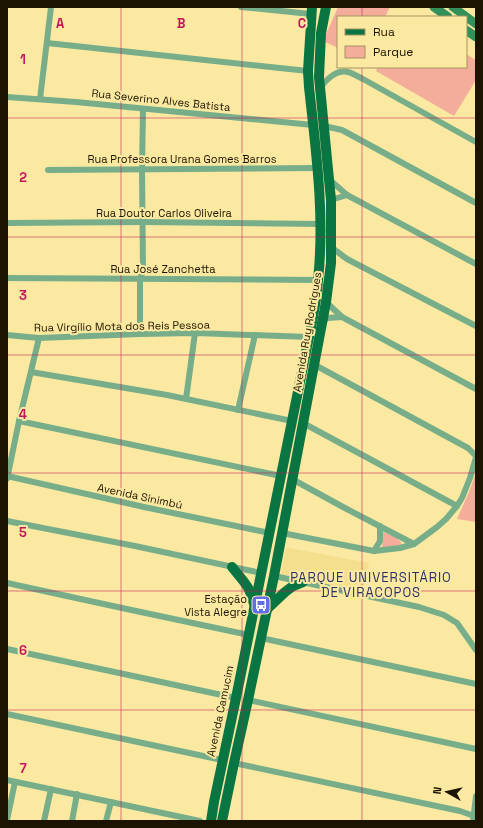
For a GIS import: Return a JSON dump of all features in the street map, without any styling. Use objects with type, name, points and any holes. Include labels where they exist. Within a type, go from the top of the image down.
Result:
[{"type":"main road","name":"Avenida Ruy Rodrigues","points":[[267,609],[315,365],[331,263],[330,180],[319,77],[321,33],[326,7]]},
{"type":"main road","points":[[434,7],[447,16]]},
{"type":"main road","points":[[453,7],[465,16]]},
{"type":"main road","name":"Avenida Ruy Rodrigues","points":[[255,607],[309,337],[318,280],[320,224],[319,196],[308,71],[311,11]]},
{"type":"main road","points":[[467,17],[476,24]]},
{"type":"main road","points":[[467,31],[476,37]]},
{"type":"main road","points":[[313,125],[324,126]]},
{"type":"main road","points":[[309,337],[320,337]]},
{"type":"main road","points":[[270,533],[282,533]]},
{"type":"main road","points":[[232,567],[248,587],[252,594],[255,607]]},
{"type":"main road","points":[[261,573],[274,576]]},
{"type":"main road","points":[[222,821],[267,609],[293,586],[303,582]]},
{"type":"main road","name":"Avenida Camucim","points":[[211,821],[222,760],[255,607]]},
{"type":"main road","points":[[236,698],[248,700]]},
{"type":"street","points":[[40,99],[51,7]]},
{"type":"street","points":[[241,7],[311,11]]},
{"type":"street","points":[[47,43],[308,71]]},
{"type":"street","points":[[320,88],[331,76],[337,73],[346,72],[363,79],[476,142]]},
{"type":"street","name":"Rua Severino Alves Batista","points":[[7,97],[144,108],[313,125]]},
{"type":"street","points":[[140,334],[140,279],[143,270],[142,169],[144,108]]},
{"type":"street","points":[[324,126],[342,130],[476,203]]},
{"type":"street","name":"Rua Professora Urana Gomes Barros","points":[[48,170],[317,168]]},
{"type":"street","points":[[330,180],[347,195],[476,264]]},
{"type":"street","points":[[331,200],[347,195]]},
{"type":"street","name":"Rua Doutor Carlos Oliveira","points":[[7,223],[143,222],[320,224]]},
{"type":"street","points":[[331,247],[347,259],[476,326]]},
{"type":"street","points":[[331,263],[336,260],[347,259]]},
{"type":"street","name":"Rua José Zanchetta","points":[[7,278],[318,280]]},
{"type":"street","points":[[326,302],[342,317],[476,389]]},
{"type":"street","points":[[323,321],[328,318],[342,317]]},
{"type":"street","points":[[186,399],[195,333]]},
{"type":"street","name":"Rua Virgílio Mota dos Reis Pessoa","points":[[7,335],[39,338],[195,333],[309,337]]},
{"type":"street","points":[[238,410],[255,335]]},
{"type":"street","points":[[7,478],[39,338]]},
{"type":"street","points":[[282,533],[374,551],[400,548],[414,544],[437,527],[457,506],[470,478],[476,457],[468,448],[315,365]]},
{"type":"street","points":[[31,372],[186,399],[292,421]]},
{"type":"street","points":[[19,421],[281,476]]},
{"type":"street","points":[[303,423],[457,506]]},
{"type":"street","name":"Avenida Sinimbú","points":[[7,478],[270,533]]},
{"type":"street","points":[[292,479],[414,544]]},
{"type":"street","points":[[7,521],[136,546],[261,573]]},
{"type":"street","points":[[374,551],[380,542],[380,526]]},
{"type":"street","points":[[274,576],[419,607],[444,615],[457,624],[476,650]]},
{"type":"street","points":[[7,583],[249,635]]},
{"type":"street","points":[[261,638],[476,684]]},
{"type":"street","points":[[7,649],[236,698]]},
{"type":"street","points":[[248,700],[476,749]]},
{"type":"street","points":[[7,714],[222,760]]},
{"type":"street","points":[[234,763],[460,811],[473,818],[476,796]]},
{"type":"street","points":[[7,780],[200,821]]},
{"type":"street","points":[[7,820],[15,782]]},
{"type":"street","points":[[44,821],[51,789]]},
{"type":"street","points":[[72,821],[78,794]]},
{"type":"street","points":[[106,821],[111,802]]},
{"type":"shaded area","points":[[286,548],[369,563],[363,594],[283,577],[281,574]]},
{"type":"green space","points":[[338,7],[390,7],[386,16],[337,16],[337,48],[323,41]]},
{"type":"green space","points":[[467,55],[476,60],[476,80],[454,116],[376,71],[378,68],[467,68]]},
{"type":"green space","points":[[476,472],[476,522],[457,519],[469,492]]},
{"type":"green space","points":[[383,532],[395,537],[401,542],[401,546],[388,549],[382,547]]},
{"type":"place","name":"Estação Vista Alegre","points":[[261,605]]},
{"type":"district","name":"PARQUE UNIVERSITÁRIO DE VIRACOPOS","points":[[371,584]]}]
